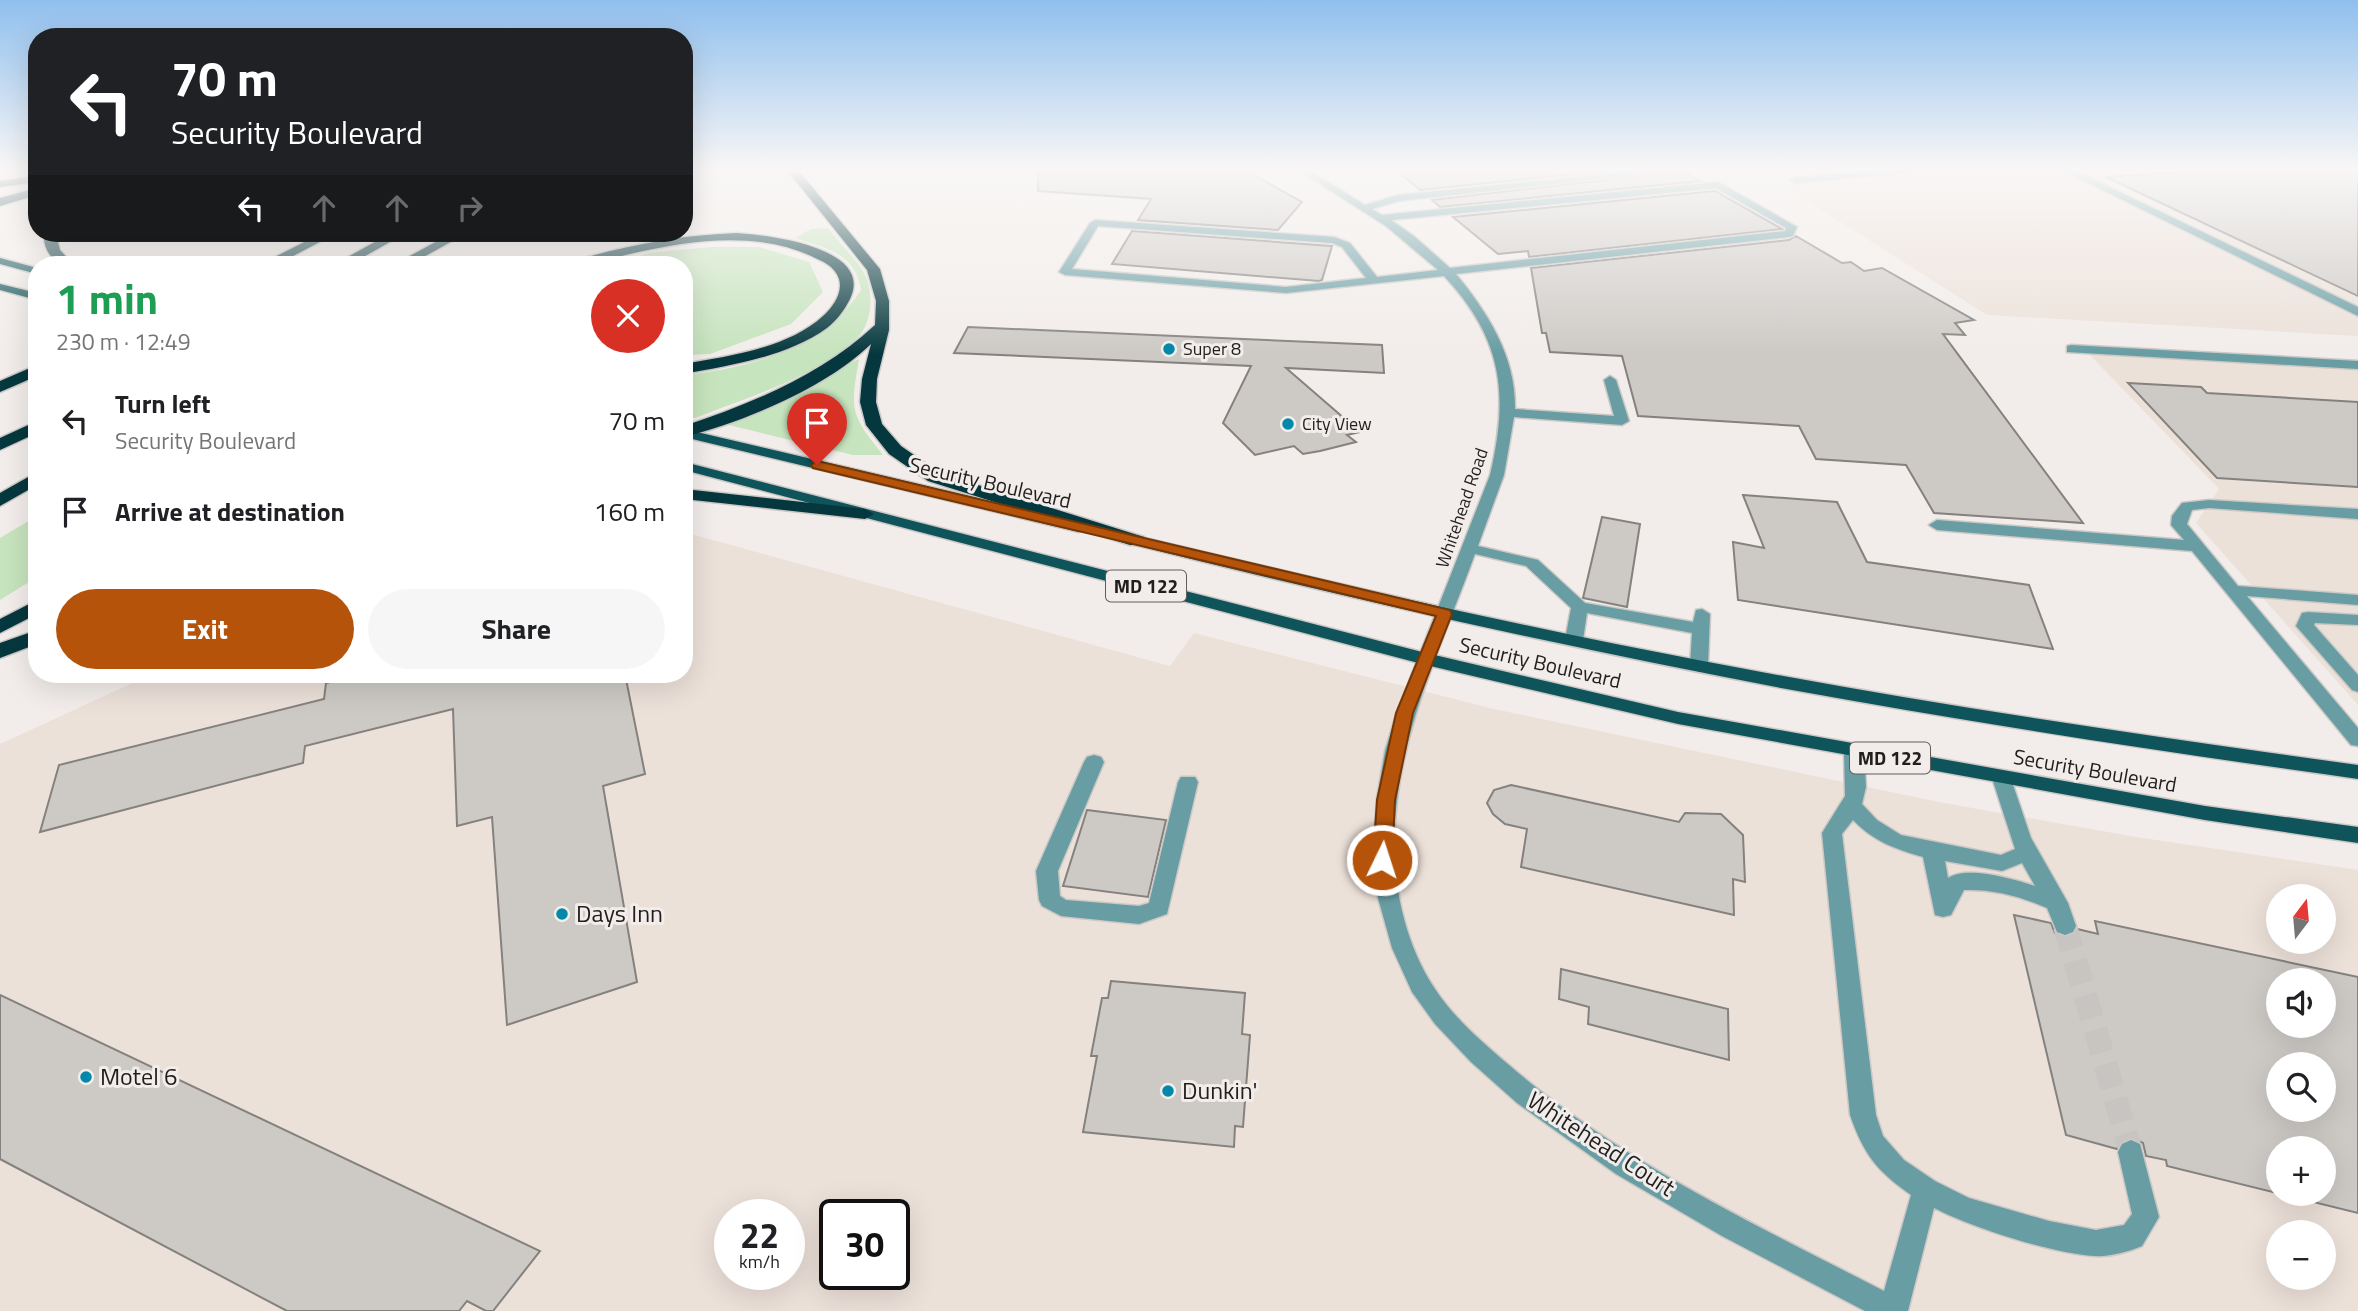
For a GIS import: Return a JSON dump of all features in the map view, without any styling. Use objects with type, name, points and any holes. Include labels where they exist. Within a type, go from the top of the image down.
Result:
[{"type":"highway","points":[[842,231],[873,269],[882,287],[885,306],[866,400],[871,421],[885,441],[907,462],[934,478],[1137,541]]},
{"type":"highway","points":[[693,240],[739,238],[808,250],[827,258],[841,269],[848,282],[846,295],[838,309],[804,335],[765,351],[693,367]]},
{"type":"highway","points":[[284,256],[313,242]]},
{"type":"highway","points":[[357,256],[383,242]]},
{"type":"highway","points":[[417,256],[444,242]]},
{"type":"highway","points":[[607,256],[666,242]]},
{"type":"highway","points":[[693,429],[826,372],[864,346],[881,327]]},
{"type":"highway","points":[[0,387],[28,374]]},
{"type":"highway","points":[[0,443],[28,429]]},
{"type":"highway","points":[[0,486],[28,470]]},
{"type":"highway","points":[[0,501],[28,483]]},
{"type":"highway","points":[[693,495],[865,514]]},
{"type":"highway","points":[[0,627],[28,611]]},
{"type":"highway","points":[[0,650],[28,639]]},
{"type":"main road","points":[[0,261],[28,269]]},
{"type":"main road","points":[[0,287],[28,295]]},
{"type":"main road","name":"Security Boulevard","points":[[693,435],[1445,614],[1699,666],[2017,722],[2358,772]]},
{"type":"main road","name":"Security Boulevard","points":[[693,468],[1426,659],[1678,719],[2205,813],[2358,835]]},
{"type":"street","points":[[1090,231],[1065,272],[1286,290],[1372,278],[1789,234],[1790,231]]},
{"type":"street","points":[[1210,231],[1334,240],[1346,245],[1372,278]]},
{"type":"street","name":"Whitehead Road","points":[[1399,231],[1447,271],[1472,304],[1492,339],[1507,384],[1508,413],[1497,475],[1445,614]]},
{"type":"street","points":[[2192,231],[2358,312]]},
{"type":"street","points":[[2071,349],[2358,365]]},
{"type":"street","points":[[1508,413],[1622,421],[1610,380]]},
{"type":"street","points":[[2358,514],[2209,504],[2187,506],[2180,516],[2179,525],[2358,740]]},
{"type":"street","points":[[1937,525],[2194,545]]},
{"type":"street","points":[[1469,548],[1532,563],[1580,607],[1702,622],[1699,666]]},
{"type":"street","points":[[2232,590],[2358,600]]},
{"type":"street","points":[[1574,640],[1580,607]]},
{"type":"street","name":"Whitehead Court","points":[[1445,614],[1404,713],[1391,768],[1382,860],[1391,915],[1414,975],[1445,1022],[1544,1111],[1618,1160],[1736,1229],[1894,1311]]},
{"type":"street","points":[[2358,620],[2308,617],[2305,626],[2358,686]]},
{"type":"street","points":[[1854,752],[1858,792],[1852,806],[1832,833],[1863,1115],[1872,1143],[1895,1169],[1926,1190],[1965,1210],[2049,1234],[2096,1244],[2132,1237],[2146,1217],[2131,1152]]},
{"type":"street","points":[[1094,761],[1048,871],[1050,900],[1061,908],[1139,915],[1158,908],[1188,782]]},
{"type":"street","points":[[2002,778],[2014,825],[2057,904],[2064,926]]},
{"type":"street","points":[[1852,806],[1870,825],[1894,841],[1933,852],[2002,863],[2027,853]]},
{"type":"street","points":[[1933,852],[1943,909],[1957,882],[1976,881],[2040,895],[2057,904]]},
{"type":"street","points":[[1894,1311],[1926,1190]]},
{"type":"shaded area","points":[[1855,231],[2358,231],[2358,336],[1987,315]]},
{"type":"shaded area","points":[[2086,351],[2358,367],[2358,705],[2196,523],[2219,489]]},
{"type":"shaded area","points":[[693,534],[1170,666],[1194,633],[1494,709],[1939,802],[2136,837],[2358,870],[2358,1311],[0,1311],[0,744],[132,683],[693,683]]},
{"type":"green space","points":[[807,231],[831,231],[857,263],[868,282],[870,298],[867,323],[859,336],[844,350],[805,374],[693,417],[693,374],[734,367],[783,352],[827,326],[845,310],[861,290],[853,268],[846,260],[829,249],[795,238]]},
{"type":"green space","points":[[710,247],[759,247],[809,262],[823,292],[791,324],[710,354],[693,355],[693,256],[639,256]]},
{"type":"green space","points":[[859,359],[854,390],[855,411],[864,430],[883,455],[853,455],[724,424]]},
{"type":"green space","points":[[28,521],[28,583],[0,600],[0,538]]},
{"type":"building","points":[[1132,231],[1332,246],[1322,280],[1319,281],[1112,264]]},
{"type":"building","points":[[1470,231],[1762,231],[1529,257],[1528,251],[1498,254]]},
{"type":"building","points":[[2221,231],[2358,231],[2358,296]]},
{"type":"building","points":[[1796,236],[1842,263],[1851,262],[1864,271],[1882,268],[1974,320],[1955,323],[1965,335],[1943,334],[2083,523],[1934,513],[1906,465],[1816,459],[1799,426],[1638,416],[1622,356],[1550,352],[1546,333],[1542,333],[1531,268],[1789,240]]},
{"type":"building","points":[[968,327],[1382,345],[1384,373],[1286,368],[1360,432],[1347,435],[1356,442],[1320,451],[1303,454],[1294,446],[1255,455],[1223,423],[1251,366],[954,353]]},
{"type":"building","points":[[2128,383],[2201,387],[2207,393],[2358,402],[2358,487],[2217,478]]},
{"type":"building","points":[[1743,495],[1837,502],[1867,562],[2029,585],[2053,649],[1738,600],[1733,542],[1764,548]]},
{"type":"building","points":[[1602,517],[1640,524],[1627,607],[1583,598]]},
{"type":"building","points":[[326,683],[627,683],[645,774],[603,786],[637,982],[507,1025],[492,817],[457,826],[453,709],[305,746],[303,763],[40,832],[59,765],[324,699]]},
{"type":"building","points":[[1511,785],[1679,822],[1685,813],[1721,814],[1743,835],[1745,882],[1733,879],[1734,915],[1521,867],[1527,829],[1505,824],[1493,814],[1487,803],[1494,790]]},
{"type":"building","points":[[1087,810],[1166,820],[1148,897],[1063,886]]},
{"type":"building","points":[[2014,915],[2051,923],[2055,933],[2064,937],[2074,934],[2077,929],[2098,934],[2095,921],[2316,968],[2266,968],[2266,1038],[2336,1038],[2336,972],[2358,977],[2358,1213],[2330,1206],[2336,1206],[2336,1136],[2266,1136],[2266,1190],[2167,1166],[2166,1160],[2146,1156],[2143,1143],[2132,1138],[2121,1142],[2117,1149],[2066,1135]]},
{"type":"building","points":[[1561,969],[1728,1009],[1729,1060],[1588,1024],[1589,1007],[1559,999]]},
{"type":"building","name":"Dunkin'","points":[[1111,981],[1245,993],[1242,1034],[1250,1035],[1243,1127],[1235,1126],[1234,1147],[1083,1132],[1097,1056],[1091,1056],[1102,998],[1108,998]]},
{"type":"building","name":"Motel 6","points":[[0,995],[540,1251],[493,1311],[486,1311],[467,1301],[459,1311],[287,1311],[0,1159]]},
{"type":"tunnel","points":[[2065,926],[2131,1152]]},
{"type":"place","name":"Super 8","points":[[1169,349]]},
{"type":"place","name":"City View","points":[[1288,424]]},
{"type":"place","name":"Days Inn","points":[[562,914]]},
{"type":"place","name":"Motel 6","points":[[86,1077]]},
{"type":"place","name":"Dunkin'","points":[[1168,1091]]},
{"type":"route","points":[[817,465],[1445,614],[1404,713],[1386,800],[1382,860]]}]
